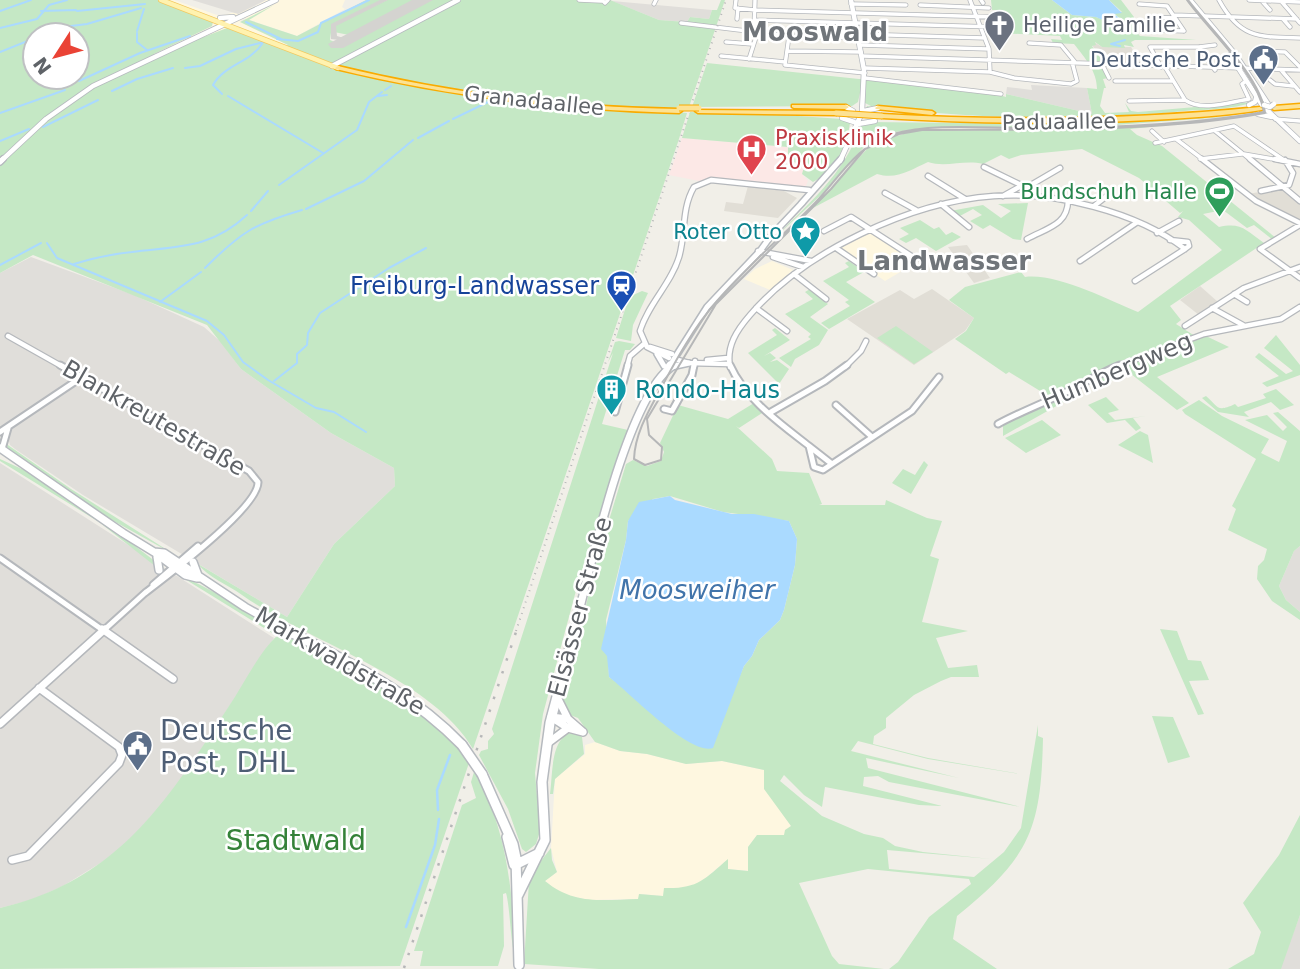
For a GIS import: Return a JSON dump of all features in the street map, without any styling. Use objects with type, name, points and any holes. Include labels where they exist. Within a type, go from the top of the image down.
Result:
[{"type":"highway","name":"Granadaallee","points":[[336,64],[419,85],[495,97],[679,110]]},
{"type":"highway","name":"Granadaallee","points":[[336,64],[399,83],[475,96],[592,108],[759,110]]},
{"type":"highway","points":[[1168,118],[1300,104]]},
{"type":"highway","points":[[759,110],[823,105],[846,107]]},
{"type":"highway","name":"Paduaallee","points":[[880,113],[985,122],[1093,123],[1266,107]]},
{"type":"highway","name":"Paduaallee","points":[[858,114],[1064,121],[1154,117],[1266,107]]},
{"type":"highway","points":[[759,110],[858,114]]},
{"type":"highway","points":[[874,121],[985,122]]},
{"type":"main road","points":[[161,0],[222,24],[238,18]]},
{"type":"main road","points":[[167,0],[222,24]]},
{"type":"main road","points":[[336,64],[458,0]]},
{"type":"main road","points":[[1188,0],[1276,119]]},
{"type":"main road","points":[[0,162],[46,119],[82,92],[118,72],[271,1]]},
{"type":"main road","name":"Elsässer Straße","points":[[760,252],[799,195],[811,190],[839,164],[858,114],[865,73],[851,2]]},
{"type":"main road","name":"Granadaallee","points":[[222,24],[336,64]]},
{"type":"main road","points":[[1242,71],[1246,81],[1266,107],[1290,134],[1300,141]]},
{"type":"main road","points":[[846,107],[874,121]]},
{"type":"main road","points":[[858,114],[880,113]]},
{"type":"main road","points":[[858,114],[874,121]]},
{"type":"main road","name":"Elsässer Straße","points":[[518,895],[547,831],[542,787],[546,745],[556,694],[586,579],[622,459],[641,409],[665,368],[714,298],[760,252],[773,233]]},
{"type":"main road","points":[[657,354],[665,368],[693,362]]},
{"type":"main road","name":"Markwaldstraße","points":[[2,452],[156,554],[270,622],[404,694],[436,717],[462,745],[482,774],[506,832],[518,895],[519,965]]},
{"type":"main road","points":[[156,554],[159,570]]},
{"type":"main road","points":[[193,562],[199,579]]},
{"type":"main road","points":[[514,866],[538,853]]},
{"type":"main road","points":[[514,866],[523,868],[532,864]]},
{"type":"street","points":[[579,0],[606,3],[608,0]]},
{"type":"street","points":[[736,0],[737,19]]},
{"type":"street","points":[[749,59],[756,31],[755,0]]},
{"type":"street","points":[[904,0],[909,15]]},
{"type":"street","points":[[919,0],[923,15]]},
{"type":"street","points":[[970,0],[989,49],[990,72]]},
{"type":"street","points":[[1219,0],[1229,17],[1251,36],[1300,38]]},
{"type":"street","points":[[1249,0],[1300,2]]},
{"type":"street","points":[[1261,0],[1270,10]]},
{"type":"street","points":[[1281,1],[1298,21]]},
{"type":"street","points":[[851,2],[906,5]]},
{"type":"street","points":[[1139,4],[1167,6],[1184,31],[1152,30]]},
{"type":"street","points":[[920,5],[989,8]]},
{"type":"street","points":[[737,8],[995,17]]},
{"type":"street","points":[[1149,17],[1200,15],[1298,21]]},
{"type":"street","points":[[1283,19],[1290,27]]},
{"type":"street","points":[[754,20],[996,27]]},
{"type":"street","points":[[681,23],[789,36],[985,38]]},
{"type":"street","points":[[785,62],[789,36]]},
{"type":"street","points":[[726,42],[752,44]]},
{"type":"street","points":[[865,73],[990,72],[1031,81],[1074,84],[1077,81],[1073,62],[1061,45],[1029,43]]},
{"type":"street","points":[[860,45],[989,49]]},
{"type":"street","points":[[1215,45],[1150,47],[1185,100],[1192,105],[1205,106],[1247,100],[1250,98],[1242,84],[1246,81]]},
{"type":"street","points":[[1199,47],[1215,70]]},
{"type":"street","points":[[787,51],[1242,71],[1300,69]]},
{"type":"street","points":[[1265,60],[1255,51],[1285,52],[1300,69]]},
{"type":"street","points":[[721,56],[785,62],[785,65],[865,73],[1001,94]]},
{"type":"street","points":[[1102,64],[1109,78]]},
{"type":"street","points":[[1281,70],[1300,92]]},
{"type":"street","points":[[1270,79],[1275,85],[1293,86]]},
{"type":"street","points":[[1115,81],[1174,81]]},
{"type":"street","points":[[1129,101],[1185,100]]},
{"type":"street","points":[[1276,119],[1300,121]]},
{"type":"street","points":[[1155,143],[1234,126],[1285,160],[1293,173],[1289,185],[1261,191]]},
{"type":"street","points":[[1152,131],[1164,142]]},
{"type":"street","points":[[1215,131],[1300,201]]},
{"type":"street","points":[[1290,134],[1300,134]]},
{"type":"street","points":[[1176,139],[1256,201],[1300,224]]},
{"type":"street","points":[[1200,159],[1243,154],[1300,163]]},
{"type":"street","points":[[984,167],[1023,187],[1028,195]]},
{"type":"street","points":[[1003,196],[1060,168]]},
{"type":"street","points":[[928,176],[959,192],[965,199]]},
{"type":"street","points":[[728,361],[693,362],[657,354],[640,335],[641,326],[652,303],[677,263],[686,208],[694,187],[711,180],[799,195],[811,190]]},
{"type":"street","points":[[1094,206],[1112,192]]},
{"type":"street","points":[[885,193],[916,210]]},
{"type":"street","points":[[832,464],[740,385],[728,361],[733,341],[756,308],[811,261],[916,210],[965,199],[1028,195],[1094,206],[1136,223],[1185,249],[1135,281]]},
{"type":"street","points":[[1027,239],[1063,220],[1068,213],[1068,200]]},
{"type":"street","points":[[941,204],[969,227]]},
{"type":"street","points":[[824,231],[849,216],[916,259]]},
{"type":"street","points":[[1157,233],[1179,221]]},
{"type":"street","points":[[1080,261],[1136,223]]},
{"type":"street","points":[[1300,224],[1260,249],[1300,278]]},
{"type":"street","points":[[767,244],[778,255]]},
{"type":"street","points":[[836,248],[873,274]]},
{"type":"street","points":[[760,252],[811,261]]},
{"type":"street","points":[[760,252],[803,267]]},
{"type":"street","points":[[795,260],[803,267]]},
{"type":"street","points":[[789,262],[796,272],[826,299]]},
{"type":"street","points":[[1185,326],[1234,293],[1300,267]]},
{"type":"street","points":[[1234,293],[1247,302]]},
{"type":"street","name":"Humbergweg","points":[[998,424],[1028,407],[1120,365],[1193,338],[1243,325],[1281,319],[1300,307]]},
{"type":"street","points":[[756,308],[787,331]]},
{"type":"street","points":[[1212,308],[1243,325]]},
{"type":"street","name":"Blankreutestraße","points":[[8,336],[255,475],[259,485],[255,497],[177,565]]},
{"type":"street","points":[[771,412],[841,370],[861,351],[866,341]]},
{"type":"street","points":[[645,343],[673,357]]},
{"type":"street","points":[[615,412],[630,356],[645,343]]},
{"type":"street","points":[[664,409],[672,411],[692,375],[693,362]]},
{"type":"street","points":[[2,452],[4,432],[82,377]]},
{"type":"street","points":[[809,444],[814,467],[823,470],[912,411],[939,377]]},
{"type":"street","points":[[836,405],[872,437]]},
{"type":"street","name":"Blankreutestraße","points":[[193,562],[202,544]]},
{"type":"street","name":"Blankreutestraße","points":[[177,565],[196,553]]},
{"type":"street","points":[[2,561],[173,679]]},
{"type":"street","points":[[145,593],[177,565]]},
{"type":"street","points":[[0,724],[177,565]]},
{"type":"street","points":[[156,581],[159,570]]},
{"type":"street","points":[[12,860],[28,856],[119,763],[122,755],[119,747],[39,688]]},
{"type":"street","points":[[551,718],[568,728],[583,732],[568,719],[556,694]]},
{"type":"street","points":[[551,718],[568,719]]},
{"type":"street","points":[[546,745],[568,728]]},
{"type":"shaded area","points":[[159,0],[174,0],[220,16],[254,7],[266,0],[345,0],[342,7],[345,9],[297,36],[244,18],[240,21],[289,45],[283,48],[157,56],[153,54],[212,26],[186,10]]},
{"type":"shaded area","points":[[192,0],[266,0],[238,14]]},
{"type":"shaded area","points":[[612,1],[712,10],[709,19],[690,17],[687,22],[659,20]]},
{"type":"shaded area","points":[[1094,42],[1102,47],[1131,47],[1141,64],[1104,63],[1092,45]]},
{"type":"shaded area","points":[[1031,85],[1087,88],[1092,114],[1006,94],[1007,87],[1032,90]]},
{"type":"shaded area","points":[[682,138],[788,147],[790,153],[804,167],[802,174],[808,181],[805,188],[712,179],[699,181],[669,175]]},
{"type":"shaded area","points":[[748,186],[784,191],[797,198],[778,218],[724,211],[726,202],[743,204]]},
{"type":"shaded area","points":[[1281,188],[1300,203],[1300,222],[1248,194]]},
{"type":"shaded area","points":[[872,232],[919,261],[885,281],[839,249]]},
{"type":"shaded area","points":[[967,245],[990,278],[974,283],[948,247]]},
{"type":"shaded area","points":[[31,257],[134,295],[204,327],[221,342],[241,369],[331,433],[394,468],[395,486],[334,544],[287,617],[83,495],[15,449],[8,438],[0,434],[0,273]]},
{"type":"shaded area","points":[[772,261],[793,270],[770,290],[744,279],[755,269]]},
{"type":"shaded area","points":[[1200,286],[1218,302],[1199,315],[1180,300]]},
{"type":"shaded area","points":[[932,289],[974,318],[965,331],[914,365],[847,319],[900,290],[914,299]]},
{"type":"shaded area","points":[[0,463],[274,638],[173,792],[129,841],[107,859],[63,886],[32,900],[0,908]]},
{"type":"shaded area","points":[[1300,546],[1300,612],[1286,600],[1279,586],[1294,551]]},
{"type":"shaded area","points":[[595,742],[620,751],[647,754],[686,764],[722,761],[764,770],[766,790],[791,826],[784,835],[757,835],[748,847],[749,871],[728,869],[727,860],[700,883],[684,889],[665,888],[663,896],[640,894],[638,899],[589,900],[561,894],[545,881],[557,872],[551,848],[555,779],[585,754],[585,745]]},
{"type":"shaded area","points":[[1300,915],[1300,969],[1281,969],[1281,965]]},
{"type":"green space","points":[[0,0],[159,0],[213,22],[212,26],[154,54],[157,55],[227,28],[284,47],[288,45],[240,22],[274,5],[249,20],[297,36],[366,0],[384,0],[332,25],[330,40],[341,45],[431,0],[610,0],[659,20],[687,22],[690,17],[709,19],[712,10],[717,10],[721,0],[725,0],[689,107],[680,107],[679,112],[687,113],[678,142],[473,749],[454,724],[429,701],[367,663],[269,612],[213,577],[198,564],[287,617],[334,544],[395,486],[394,468],[331,433],[241,369],[207,325],[33,255],[0,273]]},
{"type":"green space","points":[[387,0],[418,0],[349,35],[334,32],[335,25]]},
{"type":"green space","points":[[991,0],[1052,0],[1072,15],[1096,17],[1109,22],[1120,19],[1114,13],[1122,12],[1109,0],[1121,0],[1134,17],[1132,27],[1140,36],[1196,40],[1135,40],[1131,42],[1134,47],[1124,45],[1125,48],[1102,47],[1095,42],[1096,45],[1092,46],[1104,63],[1100,63],[1108,78],[1103,79],[1106,88],[1100,106],[1105,113],[1129,112],[1125,103],[1131,111],[1138,112],[1253,102],[1219,109],[1066,118],[953,114],[873,107],[865,103],[866,80],[869,79],[986,91],[1006,97],[1006,94],[1092,114],[1087,88],[1097,89],[1095,76],[1074,44],[1053,43],[1051,39],[1062,40],[1060,36],[999,33],[1000,10],[992,10]]},
{"type":"green space","points":[[707,63],[863,79],[858,102],[852,106],[692,107]]},
{"type":"green space","points":[[690,112],[770,114],[842,119],[850,123],[846,140],[834,165],[813,182],[802,174],[804,167],[788,159],[788,147],[682,138]]},
{"type":"green space","points":[[1237,116],[1088,127],[922,128],[896,132],[864,147],[821,195],[770,242],[835,174],[861,125],[866,122],[1079,124]]},
{"type":"green space","points":[[1219,120],[1130,129],[1162,146],[1276,238],[1273,240],[1254,225],[1247,228],[1223,210],[1203,214],[1219,227],[1238,226],[1264,243],[1170,306],[1181,320],[1176,324],[1195,336],[1088,377],[1050,397],[1009,372],[1006,374],[955,339],[966,331],[974,318],[949,300],[965,287],[1021,272],[1025,277],[1067,283],[1138,312],[1222,250],[1189,220],[1178,217],[1183,211],[1180,213],[1139,178],[1082,149],[1021,155],[1009,159],[1001,155],[983,164],[928,162],[897,175],[877,174],[813,208],[867,149],[884,140],[913,131],[1089,129]]},
{"type":"green space","points":[[1028,203],[1021,240],[1013,239],[990,225],[983,229],[970,221],[982,215],[973,209],[958,217],[950,211],[983,205],[1001,218],[1011,211],[998,204]]},
{"type":"green space","points":[[920,220],[934,229],[939,227],[946,235],[952,232],[961,237],[936,251],[916,238],[906,243],[899,239],[909,234],[900,228]]},
{"type":"green space","points":[[849,261],[864,272],[846,282],[875,302],[829,329],[821,323],[850,306],[845,302],[849,300],[823,281],[849,267],[845,263]]},
{"type":"green space","points":[[810,289],[823,296],[822,300],[828,304],[810,317],[828,330],[819,345],[795,359],[791,367],[779,358],[811,339],[808,337],[811,334],[785,314],[813,299],[805,292]]},
{"type":"green space","points":[[642,291],[648,293],[633,325],[631,341],[616,338],[628,300]]},
{"type":"green space","points":[[896,326],[933,352],[914,364],[877,338]]},
{"type":"green space","points":[[775,328],[790,340],[764,356],[770,353],[776,358],[770,362],[777,360],[789,369],[779,384],[748,353],[777,335],[772,330]]},
{"type":"green space","points":[[1276,335],[1300,365],[1300,375],[1267,387],[1262,383],[1279,376],[1255,357],[1259,353],[1286,374],[1293,371],[1264,348]]},
{"type":"green space","points":[[1206,336],[1229,347],[1157,377],[1189,403],[1177,410],[1131,374],[1095,386],[1087,380]]},
{"type":"green space","points":[[615,342],[635,344],[630,350],[625,350],[602,424],[628,430],[578,583],[543,714],[535,773],[540,831],[536,844],[526,852],[522,849],[508,809],[479,755],[481,751],[488,749],[488,741],[494,734],[492,729],[613,353],[608,362]]},
{"type":"green space","points":[[1276,389],[1294,405],[1280,410],[1271,402],[1244,412],[1249,417],[1218,412],[1202,398],[1206,396],[1221,408],[1235,404],[1238,407],[1266,398],[1263,394]]},
{"type":"green space","points":[[1062,395],[1067,400],[1003,436],[1003,423]]},
{"type":"green space","points":[[1106,397],[1119,410],[1108,413],[1115,420],[1146,416],[1133,418],[1141,428],[1136,431],[1125,420],[1107,423],[1088,405]]},
{"type":"green space","points":[[1199,400],[1222,416],[1269,439],[1261,453],[1279,462],[1287,441],[1245,420],[1267,415],[1283,431],[1287,427],[1273,413],[1278,412],[1300,431],[1300,546],[1294,551],[1279,586],[1286,600],[1300,612],[1300,620],[1272,601],[1257,579],[1258,566],[1264,560],[1267,549],[1228,530],[1236,509],[1232,506],[1256,459],[1185,414],[1182,410]]},
{"type":"green space","points":[[754,403],[765,411],[739,428],[736,426],[772,459],[777,471],[809,473],[822,504],[819,505],[885,505],[886,500],[927,518],[942,521],[930,556],[939,559],[922,622],[968,631],[936,638],[948,668],[977,665],[979,677],[951,677],[914,695],[886,718],[886,728],[874,736],[873,744],[928,758],[1026,775],[928,759],[858,741],[851,751],[959,778],[866,758],[868,768],[1021,807],[889,782],[878,776],[864,777],[863,786],[942,806],[919,805],[825,787],[822,807],[804,795],[784,775],[780,781],[822,816],[864,834],[883,838],[895,846],[923,852],[991,859],[887,850],[889,869],[974,877],[1004,852],[1021,828],[1038,725],[1038,736],[1043,738],[1042,770],[1034,819],[1027,839],[1001,876],[957,916],[953,939],[997,969],[889,969],[898,962],[929,917],[971,884],[969,879],[868,869],[799,883],[832,956],[839,964],[884,969],[599,969],[524,964],[529,881],[533,871],[551,848],[557,872],[545,881],[556,889],[578,898],[638,899],[639,894],[663,896],[664,888],[685,887],[699,882],[728,859],[728,869],[748,871],[748,847],[757,835],[784,835],[785,830],[791,826],[764,789],[764,770],[722,761],[686,764],[647,754],[620,751],[595,742],[578,718],[570,715],[563,700],[597,560],[626,464],[633,460],[647,466],[661,461],[664,452],[660,443],[678,405],[728,419]],"holes":[[[670,496],[723,512],[789,521],[797,539],[795,565],[780,620],[759,640],[729,700],[623,687],[609,677],[606,620],[626,540],[628,521],[653,499]]]},
{"type":"green space","points":[[1042,420],[1061,435],[1026,453],[1005,438]]},
{"type":"green space","points":[[1140,431],[1148,435],[1153,463],[1118,445]]},
{"type":"green space","points":[[5,443],[71,489],[175,555],[59,487]]},
{"type":"green space","points":[[0,459],[24,470],[100,519],[156,562],[155,566],[99,522]]},
{"type":"green space","points":[[924,461],[928,465],[911,494],[892,483],[903,469],[915,475]]},
{"type":"green space","name":"Stadtwald","points":[[180,576],[223,597],[292,639],[388,691],[432,722],[452,741],[469,763],[400,966],[0,969],[0,908],[41,895],[77,878],[108,857],[136,832],[184,774],[258,660],[277,636]]},
{"type":"green space","points":[[1160,629],[1177,631],[1188,660],[1201,661],[1209,680],[1189,681],[1204,714],[1198,715]]},
{"type":"green space","points":[[1152,716],[1173,717],[1190,757],[1168,763]]},
{"type":"green space","points":[[573,732],[582,737],[584,754],[555,779],[553,794],[550,794],[556,749],[566,735]]},
{"type":"green space","points":[[474,772],[485,793],[501,837],[510,884],[515,954],[506,893],[503,894],[504,946],[498,966],[420,966],[423,951],[414,951],[462,805],[476,798],[471,782]]},
{"type":"green space","points":[[1300,815],[1300,915],[1281,969],[1228,969],[1254,954],[1261,932],[1243,903],[1279,855]]},
{"type":"water","points":[[1052,0],[1109,0],[1122,13],[1114,14],[1119,21],[1107,22],[1096,17],[1072,15]]},
{"type":"water","name":"Moosweiher","points":[[670,496],[675,500],[732,514],[754,514],[789,521],[797,539],[795,565],[780,620],[759,640],[744,666],[713,748],[703,748],[675,733],[609,677],[607,656],[601,649],[628,521],[639,502]]},
{"type":"waterway","points":[[0,11],[31,0]]},
{"type":"waterway","points":[[44,11],[49,5],[67,0]]},
{"type":"waterway","points":[[277,39],[298,41],[318,32],[321,23],[369,0]]},
{"type":"waterway","points":[[77,11],[145,4]]},
{"type":"waterway","points":[[91,23],[141,8]]},
{"type":"waterway","points":[[137,31],[144,9]]},
{"type":"waterway","points":[[44,11],[76,10]]},
{"type":"waterway","points":[[0,28],[37,19],[44,11]]},
{"type":"waterway","points":[[246,22],[281,39]]},
{"type":"waterway","points":[[137,33],[137,42],[147,50]]},
{"type":"waterway","points":[[91,75],[140,53],[190,36]]},
{"type":"waterway","points":[[1120,46],[1111,44],[1125,40]]},
{"type":"waterway","points":[[185,68],[200,66],[236,49],[264,42]]},
{"type":"waterway","points":[[0,52],[21,44]]},
{"type":"waterway","points":[[222,94],[213,85],[218,78],[250,56],[262,44]]},
{"type":"waterway","points":[[112,91],[137,79],[173,68]]},
{"type":"waterway","points":[[385,90],[391,86]]},
{"type":"waterway","points":[[0,113],[62,91]]},
{"type":"waterway","points":[[279,185],[357,130],[369,102],[382,92]]},
{"type":"waterway","points":[[378,96],[387,95]]},
{"type":"waterway","points":[[228,96],[323,153]]},
{"type":"waterway","points":[[43,127],[98,100]]},
{"type":"waterway","points":[[453,119],[488,102]]},
{"type":"waterway","points":[[418,138],[449,121]]},
{"type":"waterway","points":[[0,141],[29,129]]},
{"type":"waterway","points":[[306,209],[364,181],[413,140]]},
{"type":"waterway","points":[[251,211],[268,191]]},
{"type":"waterway","points":[[205,268],[249,231],[302,210]]},
{"type":"waterway","points":[[74,264],[110,255],[193,244],[220,234],[247,215]]},
{"type":"waterway","points":[[0,265],[41,243]]},
{"type":"waterway","points":[[47,243],[57,258],[161,302]]},
{"type":"waterway","points":[[274,381],[297,363],[297,354],[307,345],[308,333],[320,313],[389,268],[426,248]]},
{"type":"waterway","points":[[161,302],[201,272]]},
{"type":"waterway","points":[[161,302],[207,321],[224,335],[243,362],[268,380],[316,408],[334,412],[366,432]]},
{"type":"waterway","points":[[438,810],[437,790],[450,755]]},
{"type":"waterway","points":[[406,927],[435,845],[439,819]]},
{"type":"taxiway","points":[[345,40],[333,38],[333,25],[385,0]]},
{"type":"runway","points":[[337,44],[425,0]]},
{"type":"tram line","points":[[1187,0],[1243,68],[1260,97],[1264,112],[1179,123],[1122,126],[927,128],[893,134],[869,145],[850,163],[815,203],[740,276],[709,311],[679,356],[647,415],[637,441],[634,459],[645,465],[661,460],[662,447],[649,435],[647,419],[716,304],[831,189],[865,149],[899,134],[922,130],[1137,127],[1180,124],[1265,113],[1261,99],[1254,84],[1245,69],[1188,0]]},
{"type":"railway","points":[[691,106],[726,0]]},
{"type":"railway","points":[[516,631],[689,113]]},
{"type":"railway","points":[[404,968],[517,629]]},
{"type":"place","name":"Heilige Familie","points":[[1000,52]]},
{"type":"place","name":"Deutsche Post","points":[[1263,87]]},
{"type":"place","name":"Praxisklinik 2000","points":[[752,177]]},
{"type":"place","name":"Bundschuh Halle","points":[[1220,219]]},
{"type":"place","name":"Roter Otto","points":[[805,259]]},
{"type":"place","name":"Freiburg-Landwasser","points":[[622,313]]},
{"type":"place","name":"Rondo-Haus","points":[[612,417]]},
{"type":"place","name":"Deutsche Post, DHL","points":[[137,773]]},
{"type":"district","name":"Mooswald","points":[[815,32]]},
{"type":"district","name":"Landwasser","points":[[944,261]]}]
